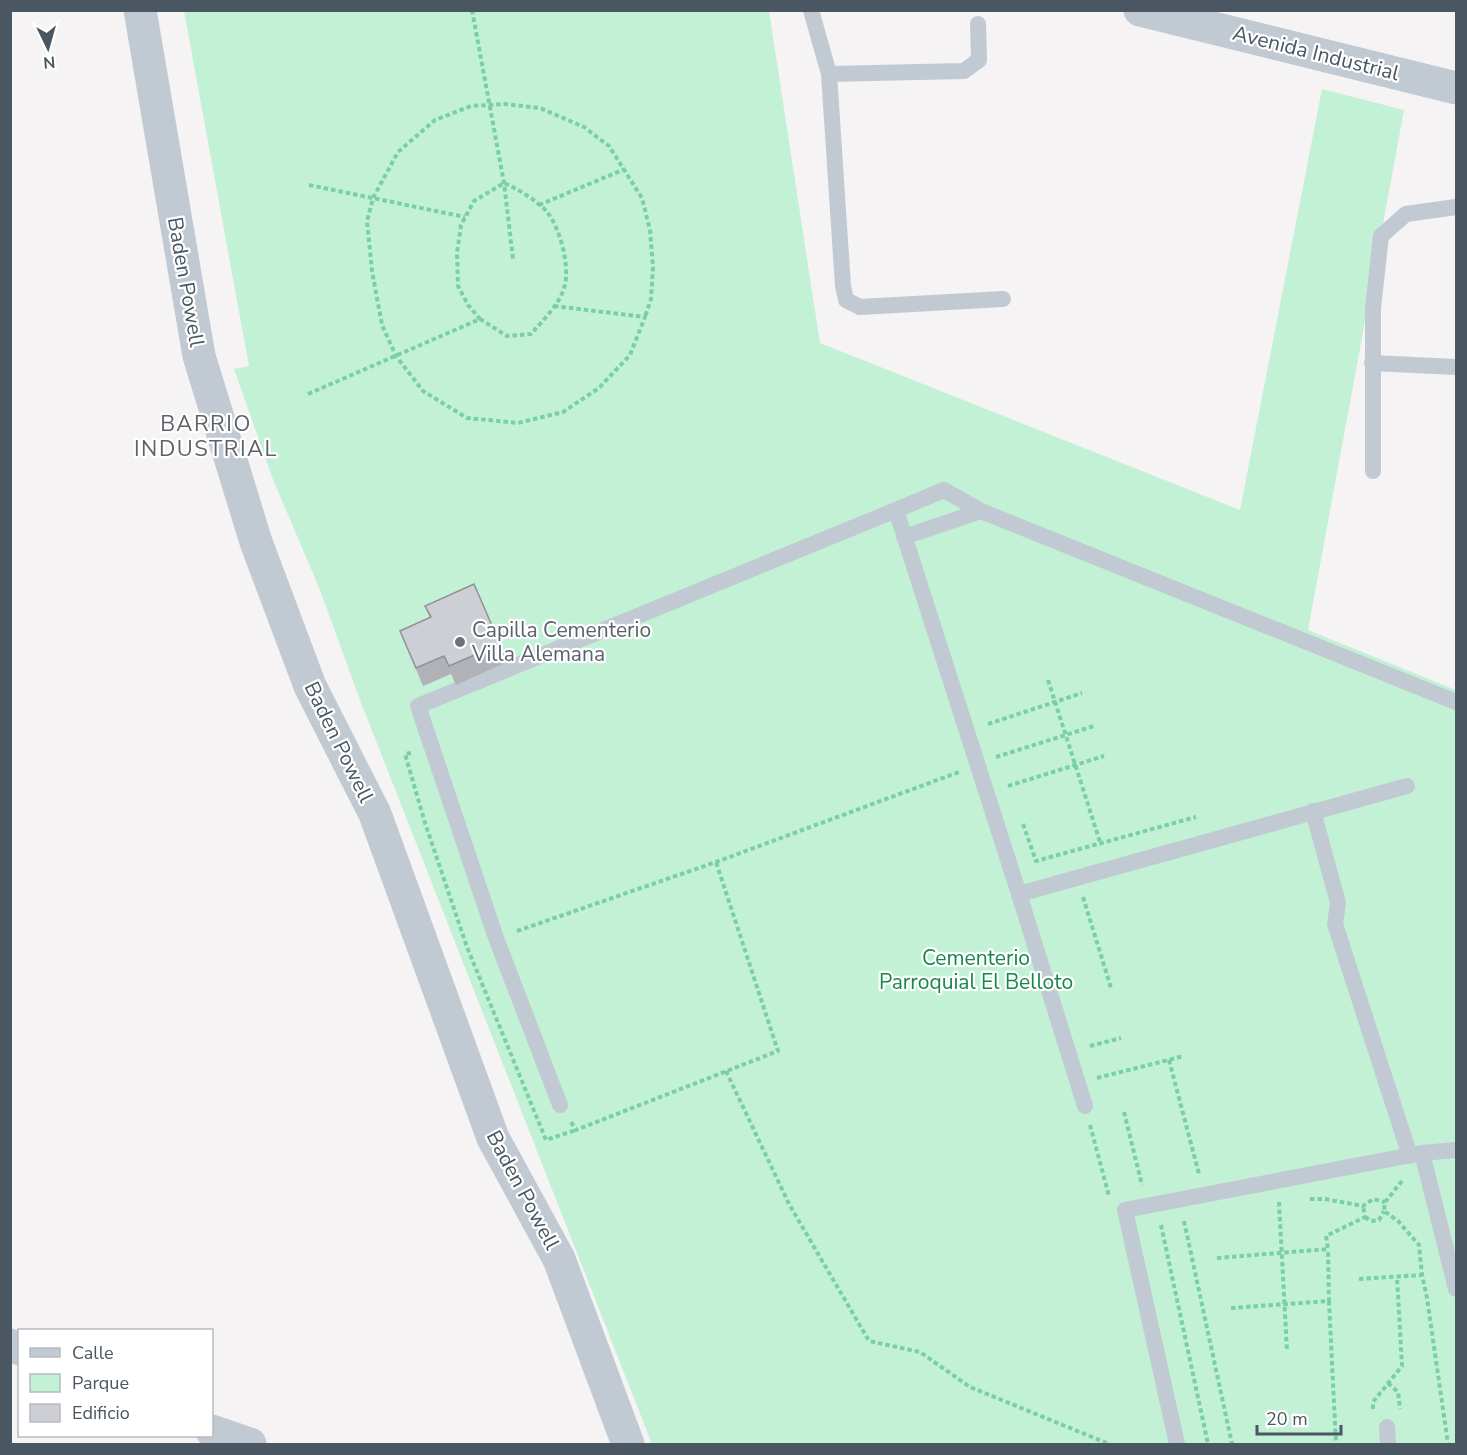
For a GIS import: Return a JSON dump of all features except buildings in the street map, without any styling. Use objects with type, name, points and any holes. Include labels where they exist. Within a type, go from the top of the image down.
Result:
[{"type":"street","name":"Baden Powell","points":[[140,10],[199,356],[256,542],[310,686],[375,814],[493,1138],[559,1259],[628,1444]]},
{"type":"street","name":"Avenida Industrial","points":[[1140,10],[1456,88]]},
{"type":"street","points":[[213,1431],[249,1444]]},
{"type":"lane","points":[[811,10],[829,74],[843,286],[846,300],[860,307],[1003,299]]},
{"type":"lane","points":[[829,74],[964,71],[979,60],[978,24]]},
{"type":"lane","points":[[1373,471],[1372,308],[1381,236],[1406,214],[1456,207]]},
{"type":"lane","points":[[1372,363],[1456,367]]},
{"type":"lane","points":[[560,1105],[496,938],[418,706],[944,490],[981,511],[1456,702]]},
{"type":"lane","points":[[896,510],[1084,1106]]},
{"type":"lane","points":[[904,537],[981,511]]},
{"type":"lane","points":[[1019,894],[1407,786]]},
{"type":"lane","points":[[1313,811],[1338,903],[1335,924],[1416,1154],[1456,1289]]},
{"type":"lane","points":[[1178,1444],[1125,1210],[1416,1154],[1456,1150]]},
{"type":"lane","points":[[1387,1427],[1388,1444]]},
{"type":"path","points":[[472,10],[504,183],[513,259]]},
{"type":"path","points":[[490,104],[540,108],[584,127],[609,146],[642,198],[650,230],[653,267],[651,299],[630,355],[599,388],[563,412],[518,423],[467,418],[423,392],[396,356],[382,325],[372,271],[367,221],[373,198],[399,152],[435,120],[471,106],[490,104]]},
{"type":"path","points":[[539,205],[625,169]]},
{"type":"path","points":[[504,183],[514,187],[547,212],[567,261],[564,288],[554,306],[531,334],[507,336],[480,319],[468,305],[458,286],[461,225],[474,201],[504,183]]},
{"type":"path","points":[[309,185],[465,217]]},
{"type":"path","points":[[554,306],[645,317]]},
{"type":"path","points":[[308,394],[480,319]]},
{"type":"path","points":[[1048,680],[1104,853],[1098,871]]},
{"type":"path","points":[[967,731],[1082,693]]},
{"type":"path","points":[[496,938],[716,862],[960,772],[977,763],[1094,726]]},
{"type":"path","points":[[987,793],[1104,756]]},
{"type":"path","points":[[1010,786],[1013,796]]},
{"type":"path","points":[[1021,818],[1036,861],[1196,817]]},
{"type":"path","points":[[560,1105],[576,1130],[778,1051],[716,862]]},
{"type":"path","points":[[1077,877],[1111,988]]},
{"type":"path","points":[[1068,1052],[1121,1038]]},
{"type":"path","points":[[1077,1083],[1184,1056]]},
{"type":"path","points":[[1169,1060],[1205,1195]]},
{"type":"path","points":[[726,1071],[789,1204],[869,1341],[920,1352],[970,1387],[1108,1444]]},
{"type":"path","points":[[1084,1106],[1114,1212],[1125,1210]]},
{"type":"path","points":[[1124,1112],[1152,1205],[1208,1444]]},
{"type":"path","points":[[1362,1206],[1365,1217],[1371,1221],[1379,1220],[1384,1211],[1385,1202],[1412,1168],[1416,1154]]},
{"type":"path","points":[[1302,1199],[1325,1199],[1362,1206],[1373,1199],[1385,1202]]},
{"type":"path","points":[[1179,1200],[1232,1444]]},
{"type":"path","points":[[1287,1351],[1279,1200],[1290,1200]]},
{"type":"path","points":[[1384,1211],[1398,1221],[1419,1245],[1448,1444]]},
{"type":"path","points":[[1336,1444],[1326,1236],[1365,1217]]},
{"type":"path","points":[[1217,1258],[1328,1249]]},
{"type":"path","points":[[1359,1279],[1422,1275]]},
{"type":"path","points":[[1388,1383],[1398,1392],[1400,1412],[1387,1427],[1373,1421],[1372,1402],[1402,1366],[1397,1277]]},
{"type":"path","points":[[1231,1308],[1329,1301]]},
{"type":"green space","name":"Cementerio Parroquial El Belloto","points":[[184,11],[769,11],[820,343],[1240,510],[1322,89],[1404,110],[1308,630],[1456,690],[1456,1444],[652,1444],[360,700],[320,590],[272,477],[234,369],[249,366]]},
{"type":"place","name":"Capilla Cementerio Villa Alemana","points":[[460,642]]},
{"type":"district","name":"BARRIO INDUSTRIAL","points":[[206,437]]}]
